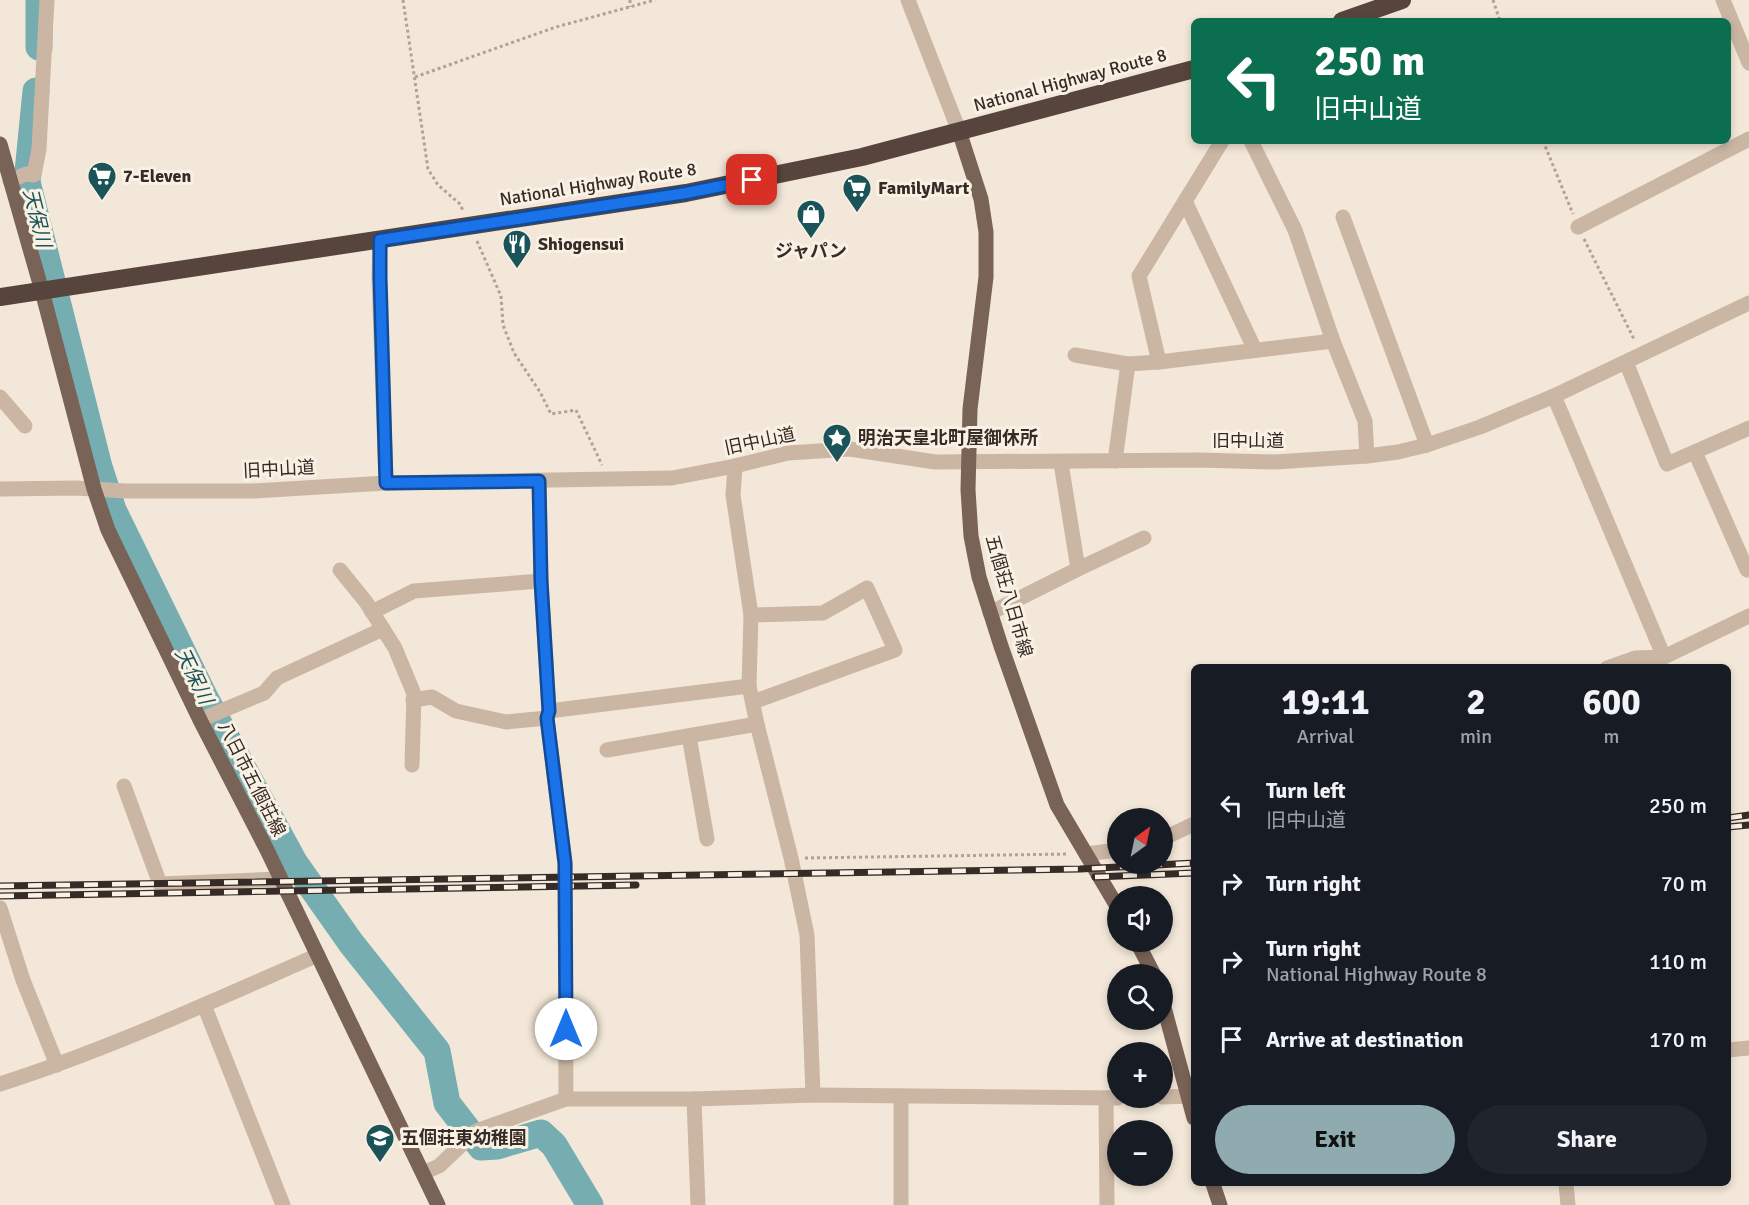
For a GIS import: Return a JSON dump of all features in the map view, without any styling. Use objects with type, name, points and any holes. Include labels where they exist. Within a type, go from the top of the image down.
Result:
[{"type":"highway","points":[[1351,18],[1402,0]]},
{"type":"highway","name":"National Highway Route 8","points":[[0,297],[686,193],[862,157],[1191,70]]},
{"type":"main road","name":"五個荘八日市線","points":[[959,131],[981,199],[986,232],[986,277],[970,409],[968,490],[971,536],[979,576],[990,613],[1058,805],[1107,889]]},
{"type":"main road","name":"八日市五個荘線","points":[[0,144],[42,291],[94,489],[108,530],[200,720],[281,879],[438,1205]]},
{"type":"main road","points":[[1171,1030],[1191,1096]]},
{"type":"main road","points":[[1214,1186],[1220,1205]]},
{"type":"street","points":[[10,181],[34,175],[39,149],[46,0]]},
{"type":"street","points":[[908,0],[959,131]]},
{"type":"street","points":[[1723,0],[1728,18]]},
{"type":"street","points":[[1732,31],[1749,63]]},
{"type":"street","points":[[1578,228],[1749,139]]},
{"type":"street","points":[[1159,362],[1139,276],[1220,144]]},
{"type":"street","points":[[1252,144],[1295,230],[1333,341],[1365,421],[1367,456]]},
{"type":"street","points":[[1185,201],[1255,350]]},
{"type":"street","points":[[1343,218],[1427,446]]},
{"type":"street","points":[[380,240],[386,483]]},
{"type":"street","name":"旧中山道","points":[[0,489],[253,491],[386,483],[672,478],[788,453],[850,449],[935,462],[1275,462],[1367,456],[1427,446],[1480,427],[1554,396],[1749,303]]},
{"type":"street","points":[[1075,355],[1128,363],[1159,362],[1333,341]]},
{"type":"street","points":[[1626,362],[1666,464],[1749,428]]},
{"type":"street","points":[[1115,461],[1128,363]]},
{"type":"street","points":[[1554,396],[1664,657]]},
{"type":"street","points":[[0,398],[25,426]]},
{"type":"street","points":[[1695,452],[1747,570],[1749,569]]},
{"type":"street","points":[[1061,463],[1078,569]]},
{"type":"street","points":[[735,466],[733,495],[751,615],[749,686],[791,858],[807,935],[813,1095]]},
{"type":"street","points":[[539,481],[541,581],[548,715],[565,863],[566,1099]]},
{"type":"street","points":[[990,613],[1144,538]]},
{"type":"street","points":[[340,570],[372,612],[395,648],[414,694],[412,765]]},
{"type":"street","points":[[372,612],[414,591],[541,581]]},
{"type":"street","points":[[751,615],[823,613],[867,588],[895,650],[753,702]]},
{"type":"street","points":[[1634,663],[1664,657],[1749,616]]},
{"type":"street","points":[[200,720],[264,693],[277,678],[383,629]]},
{"type":"street","points":[[413,700],[432,697],[456,711],[506,722],[749,686]]},
{"type":"street","points":[[608,750],[757,724]]},
{"type":"street","points":[[689,736],[707,839]]},
{"type":"street","points":[[124,786],[160,884],[281,879]]},
{"type":"street","points":[[1173,834],[1191,825]]},
{"type":"street","points":[[1086,854],[1107,851]]},
{"type":"street","points":[[0,908],[23,980],[57,1065]]},
{"type":"street","points":[[0,1084],[57,1065],[204,1005],[318,955]]},
{"type":"street","points":[[204,1005],[283,1205]]},
{"type":"street","points":[[1731,1050],[1749,1048]]},
{"type":"street","points":[[423,1173],[439,1166],[476,1131],[566,1099],[694,1099],[813,1095],[1107,1098]]},
{"type":"street","points":[[901,1096],[901,1205]]},
{"type":"street","points":[[1173,1097],[1191,1096]]},
{"type":"street","points":[[694,1099],[698,1205]]},
{"type":"street","points":[[1107,1205],[1112,1108]]},
{"type":"street","points":[[1566,1186],[1568,1205]]},
{"type":"path","points":[[403,0],[428,170],[438,185],[460,204],[470,225],[501,296],[503,325],[514,353],[540,392],[551,414],[576,410],[598,455],[605,479]]},
{"type":"path","points":[[630,0],[630,7]]},
{"type":"path","points":[[415,77],[556,27],[655,0]]},
{"type":"path","points":[[1493,0],[1499,18]]},
{"type":"path","points":[[1544,144],[1578,228],[1642,355]]},
{"type":"path","points":[[791,858],[1086,854]]},
{"type":"waterway","name":"天保川","points":[[39,0],[39,47]]},
{"type":"waterway","name":"天保川","points":[[36,91],[27,182],[99,467],[113,510],[205,698],[294,862],[351,943],[437,1051],[447,1103],[481,1147],[497,1146],[541,1133],[554,1145],[590,1205]]},
{"type":"railway","points":[[1731,818],[1749,815]]},
{"type":"railway","points":[[1731,827],[1749,825]]},
{"type":"railway","points":[[0,886],[1080,869],[1191,863]]},
{"type":"railway","points":[[1095,877],[1191,873]]},
{"type":"railway","points":[[0,896],[636,885]]},
{"type":"place","name":"7-Eleven","points":[[102,202]]},
{"type":"place","name":"FamilyMart","points":[[857,214]]},
{"type":"place","name":"ジャパン","points":[[811,240]]},
{"type":"place","name":"Shiogensui","points":[[517,270]]},
{"type":"place","name":"明治天皇北町屋御休所","points":[[837,464]]},
{"type":"place","name":"五個荘東幼稚園","points":[[380,1164]]},
{"type":"route","points":[[566,1029],[565,863],[547,718],[549,711],[541,581],[539,481],[386,483],[380,240],[686,193],[752,180]]}]
